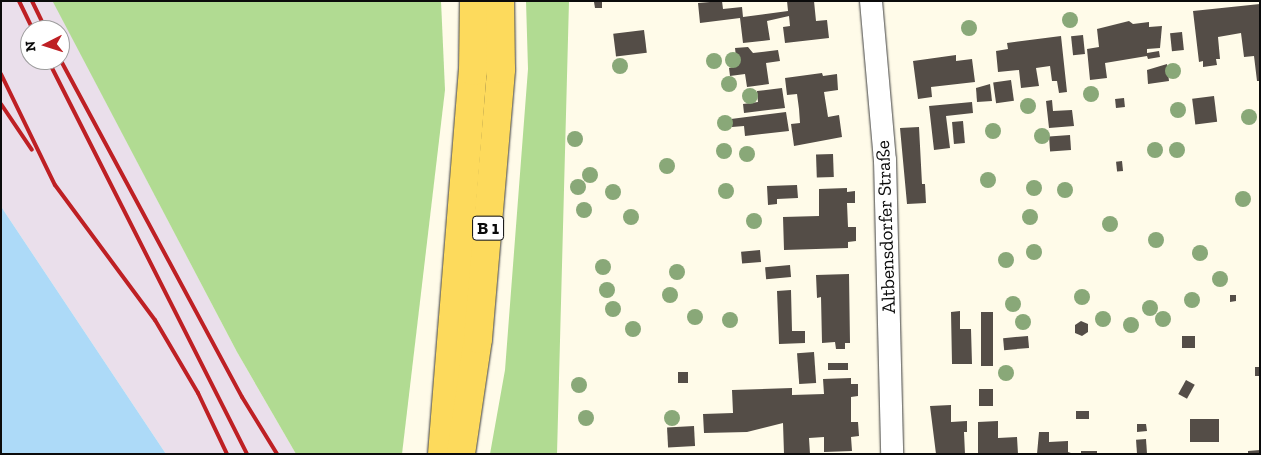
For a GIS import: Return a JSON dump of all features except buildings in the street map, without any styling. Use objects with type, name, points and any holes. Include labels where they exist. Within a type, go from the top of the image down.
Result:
[{"type":"main road","name":"B 1","points":[[442,454],[473,70],[474,1]]},
{"type":"main road","name":"B 1","points":[[461,454],[478,339],[501,70],[500,1]]},
{"type":"street","name":"Altbensdorfer Straße","points":[[874,2],[885,160],[892,454]]},
{"type":"shaded area","points":[[1,1],[53,1],[63,20],[20,20],[20,70],[70,70],[70,33],[237,352],[296,454],[166,454],[1,206]]},
{"type":"green space","points":[[441,1],[445,90],[402,454],[296,454],[237,352],[70,34],[70,20],[62,20],[53,2]]},
{"type":"green space","points":[[526,1],[569,1],[557,454],[490,454],[505,370],[528,69]]},
{"type":"water","points":[[1,206],[4,211],[166,454],[1,454]]},
{"type":"railway","points":[[19,1],[28,20]]},
{"type":"railway","points":[[32,1],[41,20]]},
{"type":"railway","points":[[53,70],[247,454]]},
{"type":"railway","points":[[66,70],[242,397],[277,454]]},
{"type":"railway","points":[[1,74],[55,185],[155,320],[198,393],[227,454]]},
{"type":"railway","points":[[1,104],[32,150]]}]
